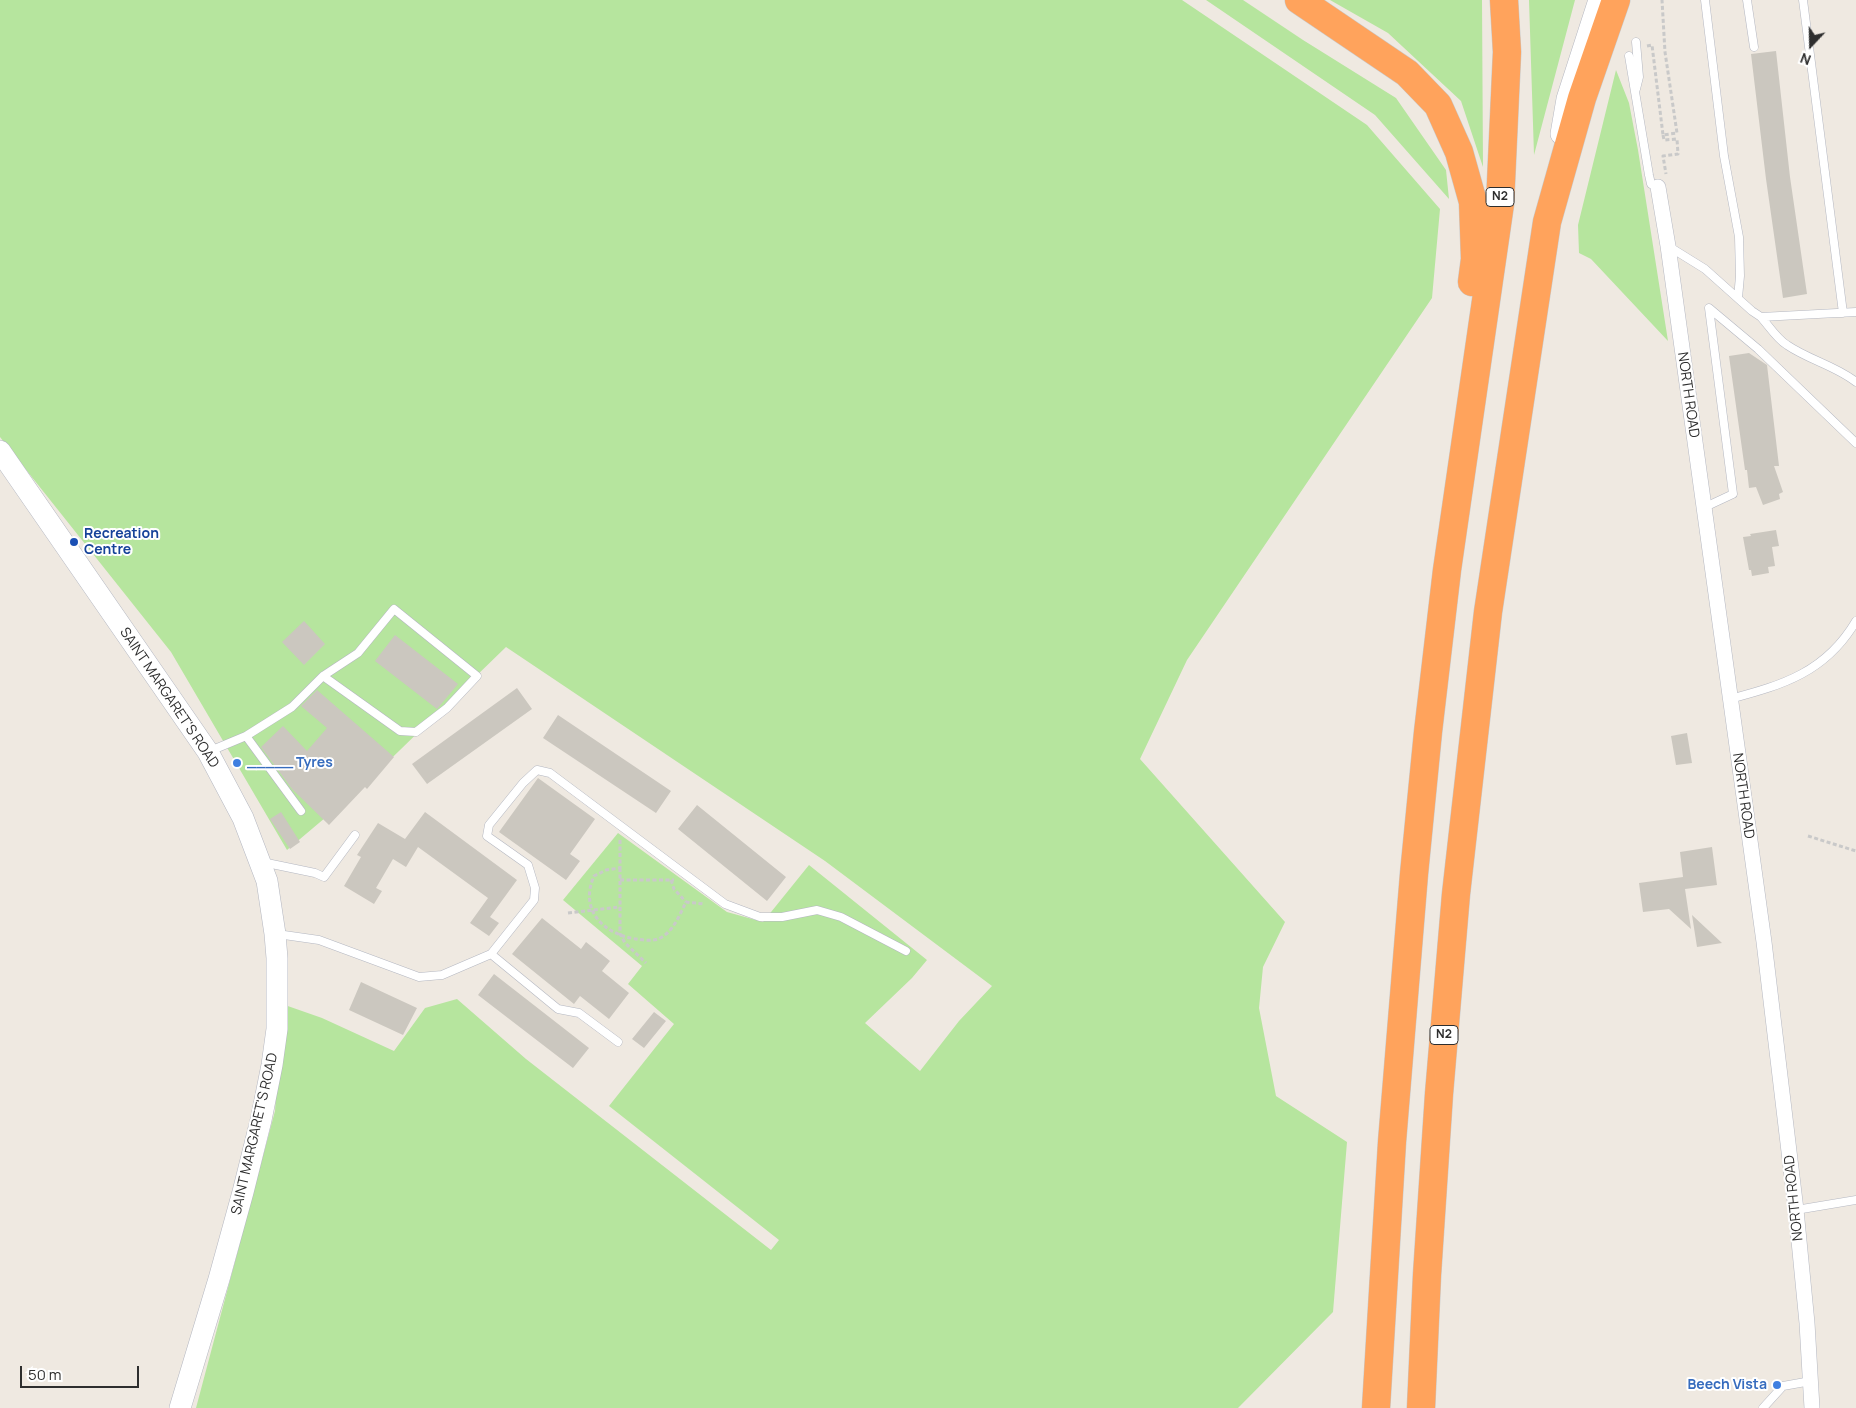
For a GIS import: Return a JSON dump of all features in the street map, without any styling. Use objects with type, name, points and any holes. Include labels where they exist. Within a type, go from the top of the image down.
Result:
[{"type":"highway","points":[[1299,0],[1407,73],[1438,105],[1459,152],[1473,202],[1474,259],[1453,445],[1447,570]]},
{"type":"highway","name":"N2","points":[[1376,1408],[1392,1142],[1414,874],[1447,570],[1500,204],[1507,52],[1504,0]]},
{"type":"highway","points":[[1547,222],[1582,98],[1616,0]]},
{"type":"highway","name":"N2","points":[[1421,1408],[1427,1275],[1439,1094],[1457,884],[1488,612],[1547,222]]},
{"type":"main road","points":[[1547,222],[1567,99],[1599,0]]},
{"type":"main road","name":"SAINT MARGARET'S ROAD","points":[[3,461],[208,752],[243,818],[267,881],[275,934],[278,1029],[265,1102],[229,1244],[180,1408]]},
{"type":"street","name":"NORTH ROAD","points":[[1662,184],[1668,246],[1703,508],[1764,942],[1796,1210],[1807,1323],[1812,1408]]},
{"type":"lane","points":[[1705,0],[1724,156],[1738,237],[1740,276],[1738,298]]},
{"type":"lane","points":[[1747,0],[1754,47]]},
{"type":"lane","points":[[1803,0],[1843,313]]},
{"type":"lane","points":[[1635,93],[1639,77],[1638,44]]},
{"type":"lane","points":[[1629,56],[1651,184],[1662,184]]},
{"type":"lane","points":[[1668,246],[1705,269],[1760,316],[1785,344],[1806,357],[1849,376],[1856,382]]},
{"type":"lane","points":[[1703,508],[1733,494],[1710,308],[1758,349],[1856,443]]},
{"type":"lane","points":[[1760,316],[1856,312]]},
{"type":"lane","points":[[208,752],[246,736],[292,707],[323,676],[358,653],[394,609],[477,676],[447,708],[416,732],[400,731],[323,676]]},
{"type":"lane","points":[[1730,699],[1774,687],[1810,670],[1836,648],[1856,621]]},
{"type":"lane","points":[[246,736],[301,811]]},
{"type":"lane","points":[[275,934],[319,940],[419,977],[442,975],[491,954],[534,900],[536,888],[528,865],[487,836],[490,825],[522,783],[537,770],[550,773],[725,904],[760,917],[782,917],[817,910],[841,917],[906,951]]},
{"type":"lane","points":[[260,862],[315,873],[324,878],[355,835]]},
{"type":"lane","points":[[491,954],[558,1009],[579,1013],[618,1042]]},
{"type":"lane","points":[[1796,1210],[1856,1200]]},
{"type":"lane","points":[[1763,1408],[1783,1386],[1811,1381]]},
{"type":"path","points":[[1662,0],[1665,52],[1677,133],[1663,135]]},
{"type":"path","points":[[1638,44],[1652,45],[1664,140],[1677,139],[1678,154],[1663,156],[1662,184]]},
{"type":"path","points":[[626,830],[620,839],[620,934],[624,943],[646,963]]},
{"type":"path","points":[[1808,836],[1856,850]]},
{"type":"path","points":[[620,868],[606,870],[594,876],[589,893],[592,910],[597,919],[607,928],[627,938],[649,941],[662,937],[673,926],[686,902]]},
{"type":"path","points":[[620,880],[692,879]]},
{"type":"path","points":[[671,880],[674,889],[686,902],[706,904],[714,896]]},
{"type":"path","points":[[568,913],[620,907]]},
{"type":"green space","points":[[0,0],[1182,0],[1367,125],[1440,209],[1432,298],[1187,660],[1140,759],[1285,922],[1263,967],[1259,1008],[1276,1096],[1347,1142],[1333,1312],[1238,1408],[196,1408],[275,1111],[282,1004],[322,1018],[394,1051],[425,1008],[457,999],[526,1059],[771,1250],[779,1240],[609,1106],[674,1024],[628,984],[642,966],[563,900],[618,833],[727,912],[763,922],[809,865],[927,960],[912,978],[865,1023],[920,1071],[959,1021],[992,986],[825,861],[506,647],[364,785],[287,850],[171,652],[0,437]]},
{"type":"green space","points":[[1206,0],[1243,0],[1396,98],[1446,170],[1449,199],[1375,115]]},
{"type":"green space","points":[[1330,0],[1482,0],[1483,167],[1461,101],[1388,33]]},
{"type":"green space","points":[[1529,0],[1575,0],[1534,155]]},
{"type":"green space","points":[[1616,70],[1629,103],[1668,341],[1591,259],[1579,253],[1578,225]]},
{"type":"building","points":[[1776,51],[1790,177],[1807,294],[1783,298],[1751,54]]},
{"type":"building","points":[[1749,353],[1767,365],[1779,466],[1774,466],[1783,492],[1779,494],[1780,499],[1763,505],[1756,487],[1749,488],[1729,356]]},
{"type":"building","points":[[1776,530],[1779,546],[1772,547],[1775,566],[1768,567],[1769,573],[1752,576],[1751,570],[1749,570],[1743,537]]},
{"type":"building","points":[[304,621],[325,644],[304,665],[282,642]]},
{"type":"building","points":[[395,635],[458,684],[437,709],[375,661]]},
{"type":"building","points":[[517,688],[532,709],[427,784],[412,764]]},
{"type":"building","points":[[317,690],[394,757],[367,789],[365,787],[329,825],[292,789],[261,747],[283,726],[307,751],[327,728],[301,706]]},
{"type":"building","points":[[558,715],[671,791],[656,813],[543,738]]},
{"type":"building","points":[[1687,733],[1692,763],[1676,765],[1671,736]]},
{"type":"building","points":[[538,778],[595,819],[570,854],[580,861],[566,880],[499,832]]},
{"type":"building","points":[[697,805],[786,877],[767,901],[678,829]]},
{"type":"building","points":[[281,812],[300,842],[290,849],[270,819]]},
{"type":"building","points":[[425,812],[517,880],[490,917],[499,923],[489,936],[470,923],[488,898],[418,847],[406,867],[393,859],[376,888],[382,891],[374,904],[344,886],[361,857],[357,855],[378,823],[405,839]]},
{"type":"building","points":[[1712,847],[1717,885],[1685,889],[1691,929],[1669,909],[1643,912],[1639,883],[1683,877],[1680,852]]},
{"type":"building","points":[[1692,915],[1722,943],[1697,947]]},
{"type":"building","points":[[542,918],[581,949],[586,942],[610,961],[602,971],[629,993],[609,1019],[580,996],[574,1004],[512,954]]},
{"type":"building","points":[[494,974],[589,1048],[573,1068],[478,995]]},
{"type":"building","points":[[361,982],[417,1008],[403,1035],[349,1010]]},
{"type":"building","points":[[654,1012],[666,1021],[644,1048],[632,1039]]},
{"type":"place","name":"Recreation Centre","points":[[74,542]]},
{"type":"place","name":"_____ Tyres","points":[[237,763]]},
{"type":"place","name":"Beech Vista","points":[[1777,1385]]}]
